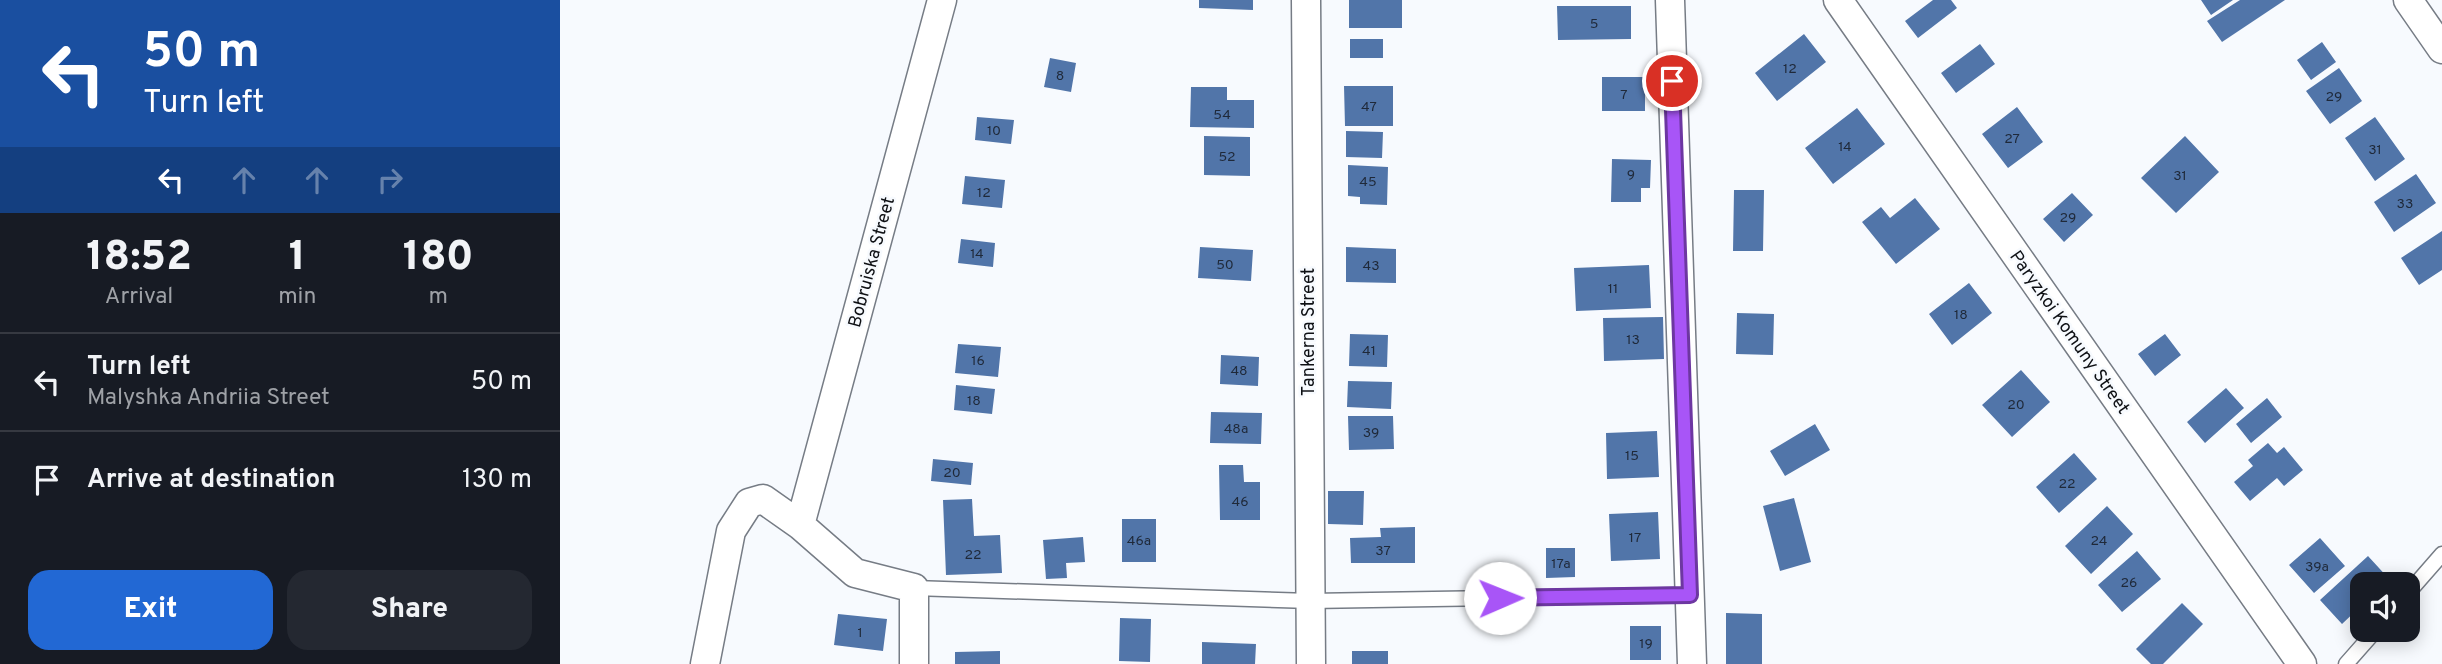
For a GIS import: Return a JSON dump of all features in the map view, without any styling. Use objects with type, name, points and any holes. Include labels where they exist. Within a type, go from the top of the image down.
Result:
[{"type":"street","name":"Bobruiska Street","points":[[800,524],[942,0]]},
{"type":"street","name":"Tankerna Street","points":[[1306,0],[1311,664]]},
{"type":"street","points":[[1670,0],[1692,664]]},
{"type":"street","name":"Paryzkoi Komuny Street","points":[[1838,0],[2302,664]]},
{"type":"street","points":[[2408,0],[2442,49]]},
{"type":"street","points":[[705,664],[732,531],[749,503],[763,499],[800,524],[855,573],[914,588],[914,664]]},
{"type":"lane","points":[[2420,579],[2442,554]]},
{"type":"lane","points":[[914,588],[1310,601],[1690,595]]},
{"type":"lane","points":[[2346,664],[2365,642]]},
{"type":"building","points":[[1199,0],[1253,0],[1253,10],[1199,8]]},
{"type":"building","points":[[1349,0],[1402,0],[1402,28],[1349,28]]},
{"type":"building","points":[[1933,0],[1951,0],[1957,8],[1918,38],[1905,21]]},
{"type":"building","points":[[2201,0],[2233,0],[2211,15]]},
{"type":"building","points":[[2240,0],[2285,0],[2222,42],[2207,21]]},
{"type":"building","points":[[1557,6],[1631,6],[1631,39],[1558,40]]},
{"type":"building","points":[[1804,34],[1826,62],[1777,101],[1755,73]]},
{"type":"building","points":[[1350,39],[1383,39],[1383,58],[1350,58]]},
{"type":"building","points":[[2322,42],[2336,62],[2311,80],[2297,60]]},
{"type":"building","points":[[1980,44],[1995,64],[1956,93],[1941,73]]},
{"type":"building","points":[[1050,58],[1076,63],[1071,92],[1044,87]]},
{"type":"building","points":[[2339,68],[2362,101],[2330,124],[2306,91]]},
{"type":"building","points":[[1602,77],[1645,77],[1645,111],[1602,111]]},
{"type":"building","points":[[1344,86],[1393,86],[1393,126],[1345,126]]},
{"type":"building","points":[[1191,87],[1227,87],[1227,100],[1254,100],[1254,128],[1190,127]]},
{"type":"building","points":[[2017,107],[2043,142],[2008,168],[1982,134]]},
{"type":"building","points":[[1857,108],[1885,144],[1833,184],[1805,148]]},
{"type":"building","points":[[977,117],[1014,120],[1011,144],[975,140]]},
{"type":"building","points":[[2375,117],[2405,159],[2375,181],[2345,138]]},
{"type":"building","points":[[1346,131],[1383,132],[1382,158],[1346,157]]},
{"type":"building","points":[[1204,136],[1250,137],[1250,176],[1204,175]]},
{"type":"building","points":[[2185,136],[2219,172],[2176,213],[2141,178]]},
{"type":"building","points":[[1612,159],[1651,160],[1650,188],[1641,188],[1641,202],[1611,202]]},
{"type":"building","points":[[1348,165],[1388,167],[1387,205],[1360,204],[1360,197],[1348,196]]},
{"type":"building","points":[[2416,174],[2436,203],[2394,232],[2374,202]]},
{"type":"building","points":[[965,176],[1005,180],[1002,208],[962,204]]},
{"type":"building","points":[[1734,190],[1764,190],[1763,251],[1733,251]]},
{"type":"building","points":[[2072,193],[2093,215],[2064,242],[2043,219]]},
{"type":"building","points":[[1915,198],[1940,229],[1896,264],[1862,222],[1881,207],[1890,218]]},
{"type":"building","points":[[2442,231],[2442,270],[2419,285],[2401,258]]},
{"type":"building","points":[[961,239],[995,243],[993,267],[958,263]]},
{"type":"building","points":[[1200,247],[1253,250],[1251,281],[1198,278]]},
{"type":"building","points":[[1346,247],[1396,249],[1396,283],[1346,282]]},
{"type":"building","points":[[1649,265],[1651,308],[1576,311],[1574,268]]},
{"type":"building","points":[[1969,283],[1992,313],[1952,345],[1929,314]]},
{"type":"building","points":[[1737,313],[1774,314],[1773,355],[1736,354]]},
{"type":"building","points":[[1663,317],[1664,359],[1604,361],[1603,318]]},
{"type":"building","points":[[1350,334],[1388,335],[1387,367],[1349,366]]},
{"type":"building","points":[[2165,334],[2181,355],[2155,376],[2138,354]]},
{"type":"building","points":[[958,344],[1001,347],[998,377],[955,373]]},
{"type":"building","points":[[1221,355],[1259,357],[1258,386],[1220,384]]},
{"type":"building","points":[[2021,370],[2050,402],[2012,437],[1982,405]]},
{"type":"building","points":[[1348,381],[1392,382],[1391,409],[1347,407]]},
{"type":"building","points":[[956,385],[995,389],[992,414],[954,410]]},
{"type":"building","points":[[2226,388],[2244,408],[2205,443],[2187,422]]},
{"type":"building","points":[[2267,398],[2282,417],[2251,443],[2236,424]]},
{"type":"building","points":[[1211,412],[1262,413],[1261,444],[1210,443]]},
{"type":"building","points":[[1348,416],[1393,416],[1394,449],[1349,450]]},
{"type":"building","points":[[1815,424],[1830,450],[1785,476],[1770,451]]},
{"type":"building","points":[[1657,431],[1659,477],[1607,479],[1606,433]]},
{"type":"building","points":[[2268,443],[2277,453],[2284,447],[2303,470],[2284,486],[2277,478],[2250,501],[2234,482],[2253,466],[2248,460]]},
{"type":"building","points":[[2074,453],[2097,479],[2059,513],[2036,487]]},
{"type":"building","points":[[933,459],[973,463],[971,485],[931,481]]},
{"type":"building","points":[[1219,465],[1243,465],[1244,482],[1260,482],[1260,520],[1220,520]]},
{"type":"building","points":[[1328,491],[1364,491],[1363,525],[1328,524]]},
{"type":"building","points":[[1794,498],[1811,562],[1780,571],[1763,506]]},
{"type":"building","points":[[972,499],[974,536],[1000,535],[1002,573],[946,575],[943,500]]},
{"type":"building","points":[[2107,506],[2133,534],[2091,574],[2065,546]]},
{"type":"building","points":[[1658,512],[1660,559],[1611,561],[1609,514]]},
{"type":"building","points":[[1122,519],[1156,519],[1156,562],[1122,562]]},
{"type":"building","points":[[1415,527],[1415,563],[1351,563],[1350,538],[1381,537],[1380,528]]},
{"type":"building","points":[[1083,537],[1085,562],[1066,563],[1067,578],[1046,579],[1043,540]]},
{"type":"building","points":[[2320,538],[2345,566],[2314,593],[2289,565]]},
{"type":"building","points":[[1546,548],[1575,548],[1575,577],[1546,578]]},
{"type":"building","points":[[2137,551],[2161,579],[2122,612],[2098,585]]},
{"type":"building","points":[[2368,556],[2383,572],[2351,572]]},
{"type":"building","points":[[2350,572],[2350,616],[2342,624],[2320,600]]},
{"type":"building","points":[[2182,603],[2203,624],[2163,664],[2151,664],[2136,649]]},
{"type":"building","points":[[1726,613],[1762,614],[1762,664],[1726,664]]},
{"type":"building","points":[[838,614],[887,619],[883,651],[834,645]]},
{"type":"building","points":[[1120,618],[1151,619],[1150,662],[1119,661]]},
{"type":"building","points":[[1630,626],[1661,626],[1661,660],[1630,660]]},
{"type":"building","points":[[1202,642],[1256,644],[1255,664],[1202,664]]},
{"type":"building","points":[[1000,651],[1000,664],[955,664],[955,652]]},
{"type":"building","points":[[1352,651],[1388,651],[1388,664],[1352,664]]},
{"type":"route","points":[[1500,598],[1690,595],[1672,81]]}]
